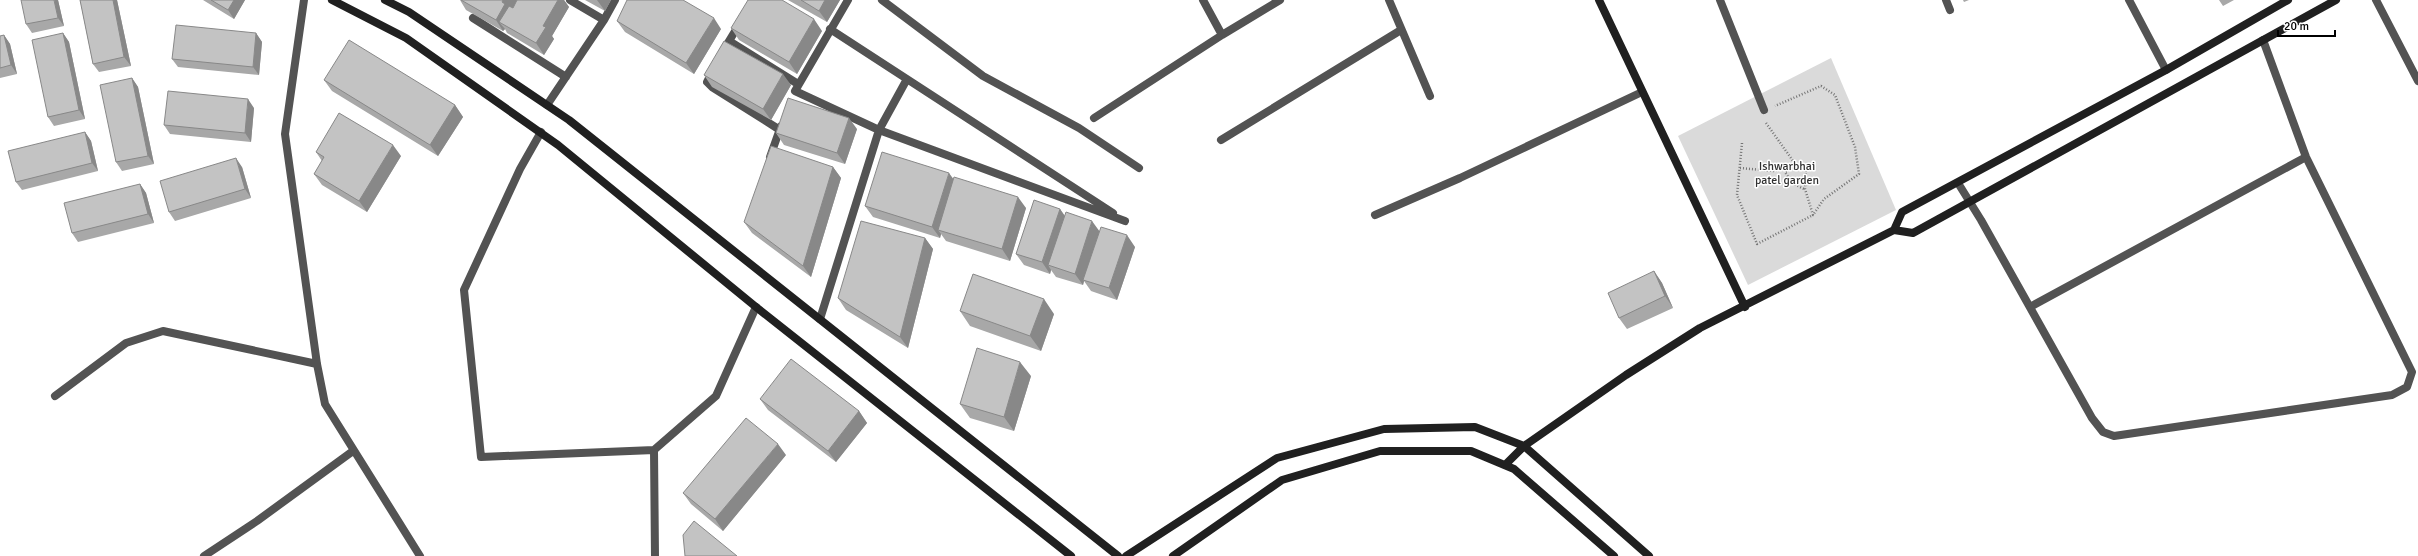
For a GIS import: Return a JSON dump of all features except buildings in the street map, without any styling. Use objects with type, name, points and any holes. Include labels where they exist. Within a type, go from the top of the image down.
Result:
[{"type":"street","points":[[304,0],[285,134],[317,364],[325,404],[352,451],[420,556]]},
{"type":"street","points":[[332,0],[406,38],[541,132],[756,307],[1071,556]]},
{"type":"street","points":[[385,0],[409,12],[569,120],[1118,556]]},
{"type":"street","points":[[570,0],[604,20]]},
{"type":"street","points":[[547,105],[604,20],[615,0]]},
{"type":"street","points":[[795,91],[848,0]]},
{"type":"street","points":[[882,0],[983,76],[1079,128],[1139,168]]},
{"type":"street","points":[[1204,0],[1222,35]]},
{"type":"street","points":[[1094,118],[1222,35],[1280,0]]},
{"type":"street","points":[[1390,0],[1401,30],[1430,96]]},
{"type":"street","points":[[1599,0],[1745,307]]},
{"type":"street","points":[[1720,0],[1764,110]]},
{"type":"street","points":[[1946,0],[1950,10]]},
{"type":"street","points":[[2129,0],[2166,70]]},
{"type":"street","points":[[1894,230],[1902,212],[2166,70],[2288,0]]},
{"type":"street","points":[[1505,465],[1524,446],[1626,376],[1700,328],[1745,307],[1894,230],[1913,233],[1970,203],[2336,0]]},
{"type":"street","points":[[2376,0],[2418,81]]},
{"type":"street","points":[[473,18],[566,77]]},
{"type":"street","points":[[744,18],[728,41],[707,82],[780,130]]},
{"type":"street","points":[[728,41],[795,91],[879,130],[1125,221],[830,29]]},
{"type":"street","points":[[1221,140],[1401,30]]},
{"type":"street","points":[[1958,183],[2092,418],[2103,432],[2114,436],[2392,395],[2407,387],[2412,372],[2306,157],[2263,40]]},
{"type":"street","points":[[820,319],[879,130],[907,79]]},
{"type":"street","points":[[1375,215],[1460,178],[1642,92]]},
{"type":"street","points":[[766,166],[785,117]]},
{"type":"street","points":[[541,132],[520,168],[464,290],[481,457],[654,450],[716,396],[756,307]]},
{"type":"street","points":[[2030,307],[2306,157]]},
{"type":"street","points":[[55,396],[126,343],[163,331],[317,364]]},
{"type":"street","points":[[1126,556],[1278,458],[1384,429],[1475,427],[1524,446],[1649,556]]},
{"type":"street","points":[[654,450],[655,556]]},
{"type":"street","points":[[1173,556],[1282,480],[1380,451],[1471,450],[1514,469],[1614,556]]},
{"type":"street","points":[[204,556],[257,521],[352,451]]},
{"type":"path","points":[[1742,143],[1737,194],[1757,244],[1813,216],[1824,198],[1859,174],[1855,147],[1835,95],[1821,86],[1764,110],[1765,122],[1796,165],[1806,169],[1805,189],[1813,216]]},
{"type":"path","points":[[1740,168],[1773,171],[1796,165]]},
{"type":"path","points":[[1796,165],[1786,172],[1792,183],[1805,189]]},
{"type":"green space","name":"Ishwarbhai patel garden","points":[[1831,58],[1896,210],[1748,285],[1678,136]]}]
